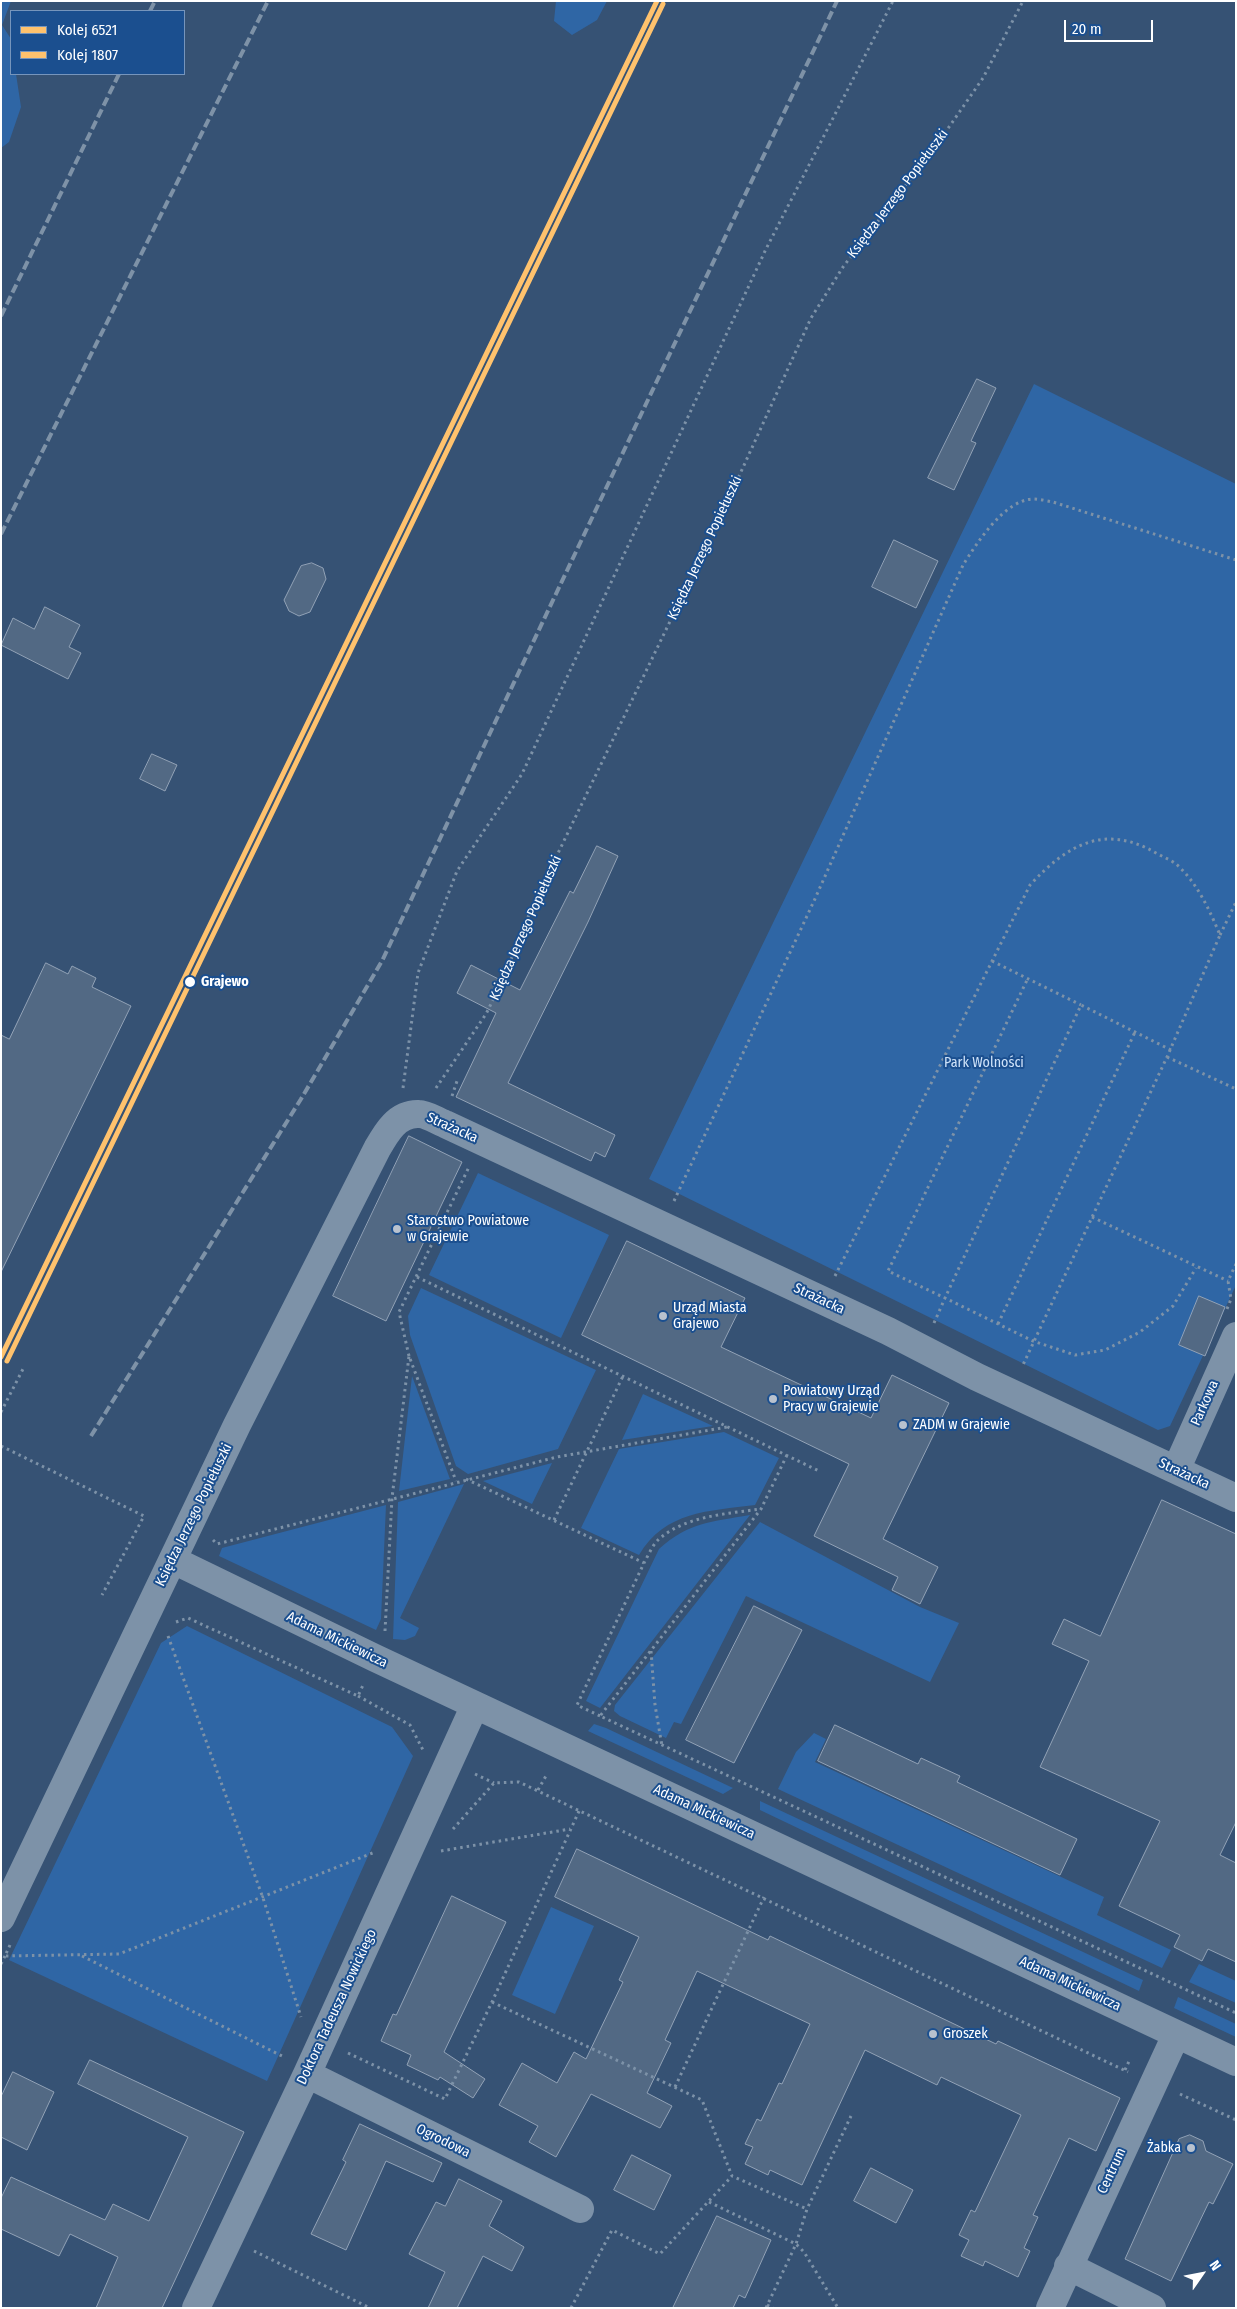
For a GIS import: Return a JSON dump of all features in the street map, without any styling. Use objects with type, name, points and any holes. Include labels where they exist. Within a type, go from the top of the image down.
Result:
[{"type":"street","name":"Strażacka","points":[[409,1116],[445,1124],[888,1331],[977,1377],[1236,1498]]},
{"type":"street","name":"Księdza Jerzego Popiełuszki","points":[[7,1928],[173,1560],[237,1425],[387,1131],[409,1116]]},
{"type":"street","name":"Parkowa","points":[[1176,1470],[1236,1336]]},
{"type":"street","name":"Adama Mickiewicza","points":[[173,1560],[375,1658],[1236,2062]]},
{"type":"street","name":"Doktora Tadeusza Nowickiego","points":[[196,2308],[306,2074],[475,1705]]},
{"type":"street","name":"Centrum","points":[[1050,2308],[1176,2035]]},
{"type":"street","name":"Ogrodowa","points":[[306,2074],[580,2209]]},
{"type":"street","points":[[1068,2266],[1152,2308]]},
{"type":"path","points":[[409,1116],[418,973],[457,871],[522,774],[766,249],[893,1]]},
{"type":"path","name":"Księdza Jerzego Popiełuszki","points":[[409,1116],[450,1065],[486,1014],[502,982],[532,907],[720,518],[811,318],[843,267],[940,140],[983,78],[1023,1]]},
{"type":"path","points":[[673,1202],[814,901],[963,565],[997,519],[1021,503],[1032,499],[1053,502],[1236,560]]},
{"type":"path","points":[[833,1280],[1030,885],[1052,861],[1076,846],[1115,838],[1145,847],[1176,864],[1195,887],[1220,935]]},
{"type":"path","points":[[1020,1370],[1171,1050],[1236,902]]},
{"type":"path","points":[[992,961],[1171,1050]]},
{"type":"path","points":[[1028,978],[888,1271],[1033,1341],[1075,1355],[1105,1350],[1140,1332],[1173,1306],[1196,1268]]},
{"type":"path","points":[[932,1327],[1081,1005]]},
{"type":"path","points":[[998,1324],[1135,1032]]},
{"type":"path","points":[[1167,1057],[1236,1089]]},
{"type":"path","points":[[456,1481],[409,1356],[399,1312],[473,1159]]},
{"type":"path","points":[[1092,1218],[1196,1268],[1228,1281],[1236,1264]]},
{"type":"path","points":[[416,1277],[819,1471]]},
{"type":"path","points":[[358,1696],[385,1633],[392,1498],[409,1356]]},
{"type":"path","points":[[1,1412],[24,1366]]},
{"type":"path","points":[[554,1520],[623,1376]]},
{"type":"path","points":[[212,1538],[217,1544],[456,1481],[587,1450],[727,1427]]},
{"type":"path","points":[[1,1446],[144,1516],[102,1595]]},
{"type":"path","points":[[600,1716],[761,1509],[788,1455]]},
{"type":"path","points":[[465,1479],[644,1563]]},
{"type":"path","points":[[761,1509],[720,1515],[688,1523],[672,1530],[657,1541],[644,1563],[577,1705],[1236,2013]]},
{"type":"path","points":[[172,1624],[188,1618],[358,1696],[410,1725],[423,1749],[419,1758]]},
{"type":"path","points":[[168,1636],[263,1898],[302,2021]]},
{"type":"path","points":[[651,1651],[655,1704],[662,1746]]},
{"type":"path","points":[[468,1771],[494,1783],[519,1782],[580,1809],[1125,2070]]},
{"type":"path","points":[[538,1790],[547,1774]]},
{"type":"path","points":[[346,2051],[445,2099],[492,2002],[580,1809]]},
{"type":"path","points":[[438,1852],[571,1829]]},
{"type":"path","points":[[5,1956],[119,1954],[377,1852]]},
{"type":"path","points":[[675,2087],[764,1897]]},
{"type":"path","points":[[1,1964],[5,1956],[7,1928]]},
{"type":"path","points":[[80,1955],[284,2058]]},
{"type":"path","points":[[492,2002],[702,2100],[732,2176],[806,2210]]},
{"type":"path","points":[[773,2308],[766,2306],[796,2244],[806,2210],[851,2116]]},
{"type":"path","points":[[571,2308],[612,2230],[660,2254],[732,2176]]},
{"type":"path","points":[[709,2202],[796,2244],[804,2252],[838,2308]]},
{"type":"path","points":[[253,2250],[370,2308]]},
{"type":"green space","points":[[1,1],[11,1],[2,25],[10,37],[10,75],[16,75],[21,107],[9,142],[1,148]]},
{"type":"green space","points":[[556,1],[607,1],[597,20],[572,35],[554,21]]},
{"type":"green space","name":"Park Wolności","points":[[1034,384],[1236,484],[1236,1285],[1170,1426],[1158,1430],[649,1179]]},
{"type":"green space","points":[[478,1173],[609,1235],[561,1338],[429,1275]]},
{"type":"green space","points":[[421,1288],[596,1370],[558,1449],[468,1474],[456,1466],[410,1335],[408,1316]]},
{"type":"green space","points":[[412,1376],[450,1479],[399,1491]]},
{"type":"green space","points":[[643,1394],[713,1426],[622,1440]]},
{"type":"green space","points":[[724,1432],[779,1458],[755,1505],[705,1512],[675,1521],[650,1540],[639,1555],[581,1528],[619,1449]]},
{"type":"green space","points":[[552,1463],[532,1504],[483,1481]]},
{"type":"green space","points":[[464,1484],[400,1618],[419,1628],[415,1636],[405,1640],[393,1639],[398,1502]]},
{"type":"green space","points":[[386,1505],[381,1619],[376,1630],[219,1556],[222,1548]]},
{"type":"green space","points":[[750,1515],[600,1708],[586,1701],[659,1549],[680,1533],[701,1524]]},
{"type":"green space","points":[[760,1522],[920,1607],[959,1623],[930,1682],[746,1596],[681,1724],[674,1722],[666,1738],[620,1716],[614,1711],[615,1705]]},
{"type":"green space","points":[[187,1626],[392,1727],[413,1756],[267,2081],[9,1960],[161,1643]]},
{"type":"green space","points":[[594,1724],[733,1788],[723,1794],[588,1731]]},
{"type":"green space","points":[[814,1733],[826,1739],[815,1762],[1104,1897],[1097,1915],[1171,1950],[1162,1968],[778,1789],[796,1752]]},
{"type":"green space","points":[[760,1801],[1143,1980],[1139,1991],[760,1810]]},
{"type":"green space","points":[[551,1907],[594,1926],[555,2014],[512,1995]]},
{"type":"green space","points":[[1199,1964],[1236,1981],[1236,2003],[1189,1982]]},
{"type":"green space","points":[[1178,1997],[1236,2024],[1236,2037],[1174,2008]]},
{"type":"building","points":[[977,379],[996,388],[971,441],[976,443],[954,490],[928,478]]},
{"type":"building","points":[[894,540],[938,561],[916,608],[872,587]]},
{"type":"building","points":[[312,563],[323,568],[326,579],[310,612],[299,616],[289,611],[284,600],[301,566]]},
{"type":"building","points":[[45,607],[80,625],[69,647],[81,653],[68,679],[1,645],[13,618],[34,629]]},
{"type":"building","points":[[152,754],[177,765],[165,791],[140,779]]},
{"type":"building","points":[[597,846],[618,856],[588,922],[508,1083],[615,1135],[605,1157],[595,1152],[591,1161],[456,1097],[496,1013],[457,993],[471,965],[520,990],[570,891],[573,893]]},
{"type":"building","points":[[46,963],[68,974],[72,966],[96,978],[92,987],[131,1006],[1,1272],[1,1035],[9,1039]]},
{"type":"building","name":"Starostwo Powiatowe w Grajewie","points":[[409,1136],[462,1162],[386,1321],[333,1296]]},
{"type":"building","points":[[627,1241],[745,1298],[721,1347],[871,1418],[892,1375],[949,1403],[883,1539],[938,1567],[920,1604],[892,1590],[898,1577],[814,1536],[849,1464],[582,1335]]},
{"type":"building","points":[[1199,1296],[1225,1307],[1205,1356],[1179,1345]]},
{"type":"building","points":[[1162,1500],[1236,1534],[1236,1822],[1220,1855],[1236,1863],[1236,1962],[1208,1949],[1202,1961],[1174,1947],[1180,1935],[1119,1906],[1160,1821],[1040,1767],[1089,1661],[1052,1644],[1064,1619],[1100,1636]]},
{"type":"building","points":[[754,1606],[802,1630],[734,1763],[686,1740]]},
{"type":"building","points":[[835,1725],[918,1764],[921,1758],[960,1776],[957,1782],[1077,1839],[1060,1875],[818,1761]]},
{"type":"building","points":[[577,1849],[768,1940],[770,1936],[996,2044],[998,2041],[1120,2098],[1096,2151],[1069,2138],[1033,2215],[1038,2217],[1024,2248],[1030,2251],[1018,2277],[985,2261],[983,2266],[961,2256],[969,2240],[959,2235],[971,2210],[975,2212],[1021,2115],[941,2077],[937,2085],[865,2050],[802,2185],[770,2170],[768,2175],[745,2164],[753,2147],[745,2144],[757,2119],[761,2121],[779,2083],[782,2084],[810,2024],[697,1971],[665,2040],[671,2043],[647,2093],[672,2106],[660,2128],[591,2094],[556,2157],[529,2142],[538,2126],[499,2105],[522,2063],[557,2083],[574,2052],[586,2059],[623,1982],[619,1980],[639,1937],[555,1897]]},
{"type":"building","points":[[452,1896],[506,1922],[444,2052],[485,2079],[473,2098],[440,2077],[438,2080],[407,2065],[411,2055],[381,2041],[393,2014],[396,2015]]},
{"type":"building","points":[[90,2060],[244,2132],[162,2308],[96,2308],[118,2257],[70,2234],[59,2256],[1,2229],[1,2198],[11,2177],[105,2220],[113,2204],[149,2221],[188,2137],[78,2084]]},
{"type":"building","points":[[13,2072],[54,2092],[27,2150],[1,2137],[1,2097]]},
{"type":"building","points":[[360,2124],[442,2163],[433,2182],[386,2161],[346,2250],[311,2234],[346,2162],[343,2160]]},
{"type":"building","points":[[1190,2135],[1203,2141],[1206,2151],[1233,2164],[1213,2204],[1209,2202],[1171,2281],[1125,2259],[1179,2139]]},
{"type":"building","points":[[632,2155],[671,2175],[654,2210],[614,2190]]},
{"type":"building","points":[[871,2168],[913,2190],[896,2223],[854,2201]]},
{"type":"building","points":[[459,2179],[502,2201],[489,2226],[524,2247],[512,2271],[483,2256],[457,2308],[428,2308],[445,2272],[409,2254],[436,2202],[445,2206]]},
{"type":"building","points":[[717,2216],[771,2240],[745,2298],[739,2295],[733,2308],[673,2308]]},
{"type":"railway","points":[[150,10],[155,1]]},
{"type":"railway","points":[[1,534],[268,1]]},
{"type":"railway","points":[[91,1436],[301,1099],[382,961],[837,1]]},
{"type":"railway","points":[[1,316],[119,75]]},
{"type":"rail line","name":"6521","points":[[1,1357],[657,1]]},
{"type":"rail line","name":"1807","points":[[7,1361],[663,4]]},
{"type":"place","name":"Grajewo","points":[[190,982]]},
{"type":"place","name":"Starostwo Powiatowe w Grajewie","points":[[397,1229]]},
{"type":"place","name":"Urząd Miasta Grajewo","points":[[663,1316]]},
{"type":"place","name":"Powiatowy Urząd Pracy w Grajewie","points":[[773,1399]]},
{"type":"place","name":"ZADM w Grajewie","points":[[903,1425]]},
{"type":"place","name":"Groszek","points":[[933,2034]]},
{"type":"place","name":"Żabka","points":[[1191,2148]]}]
